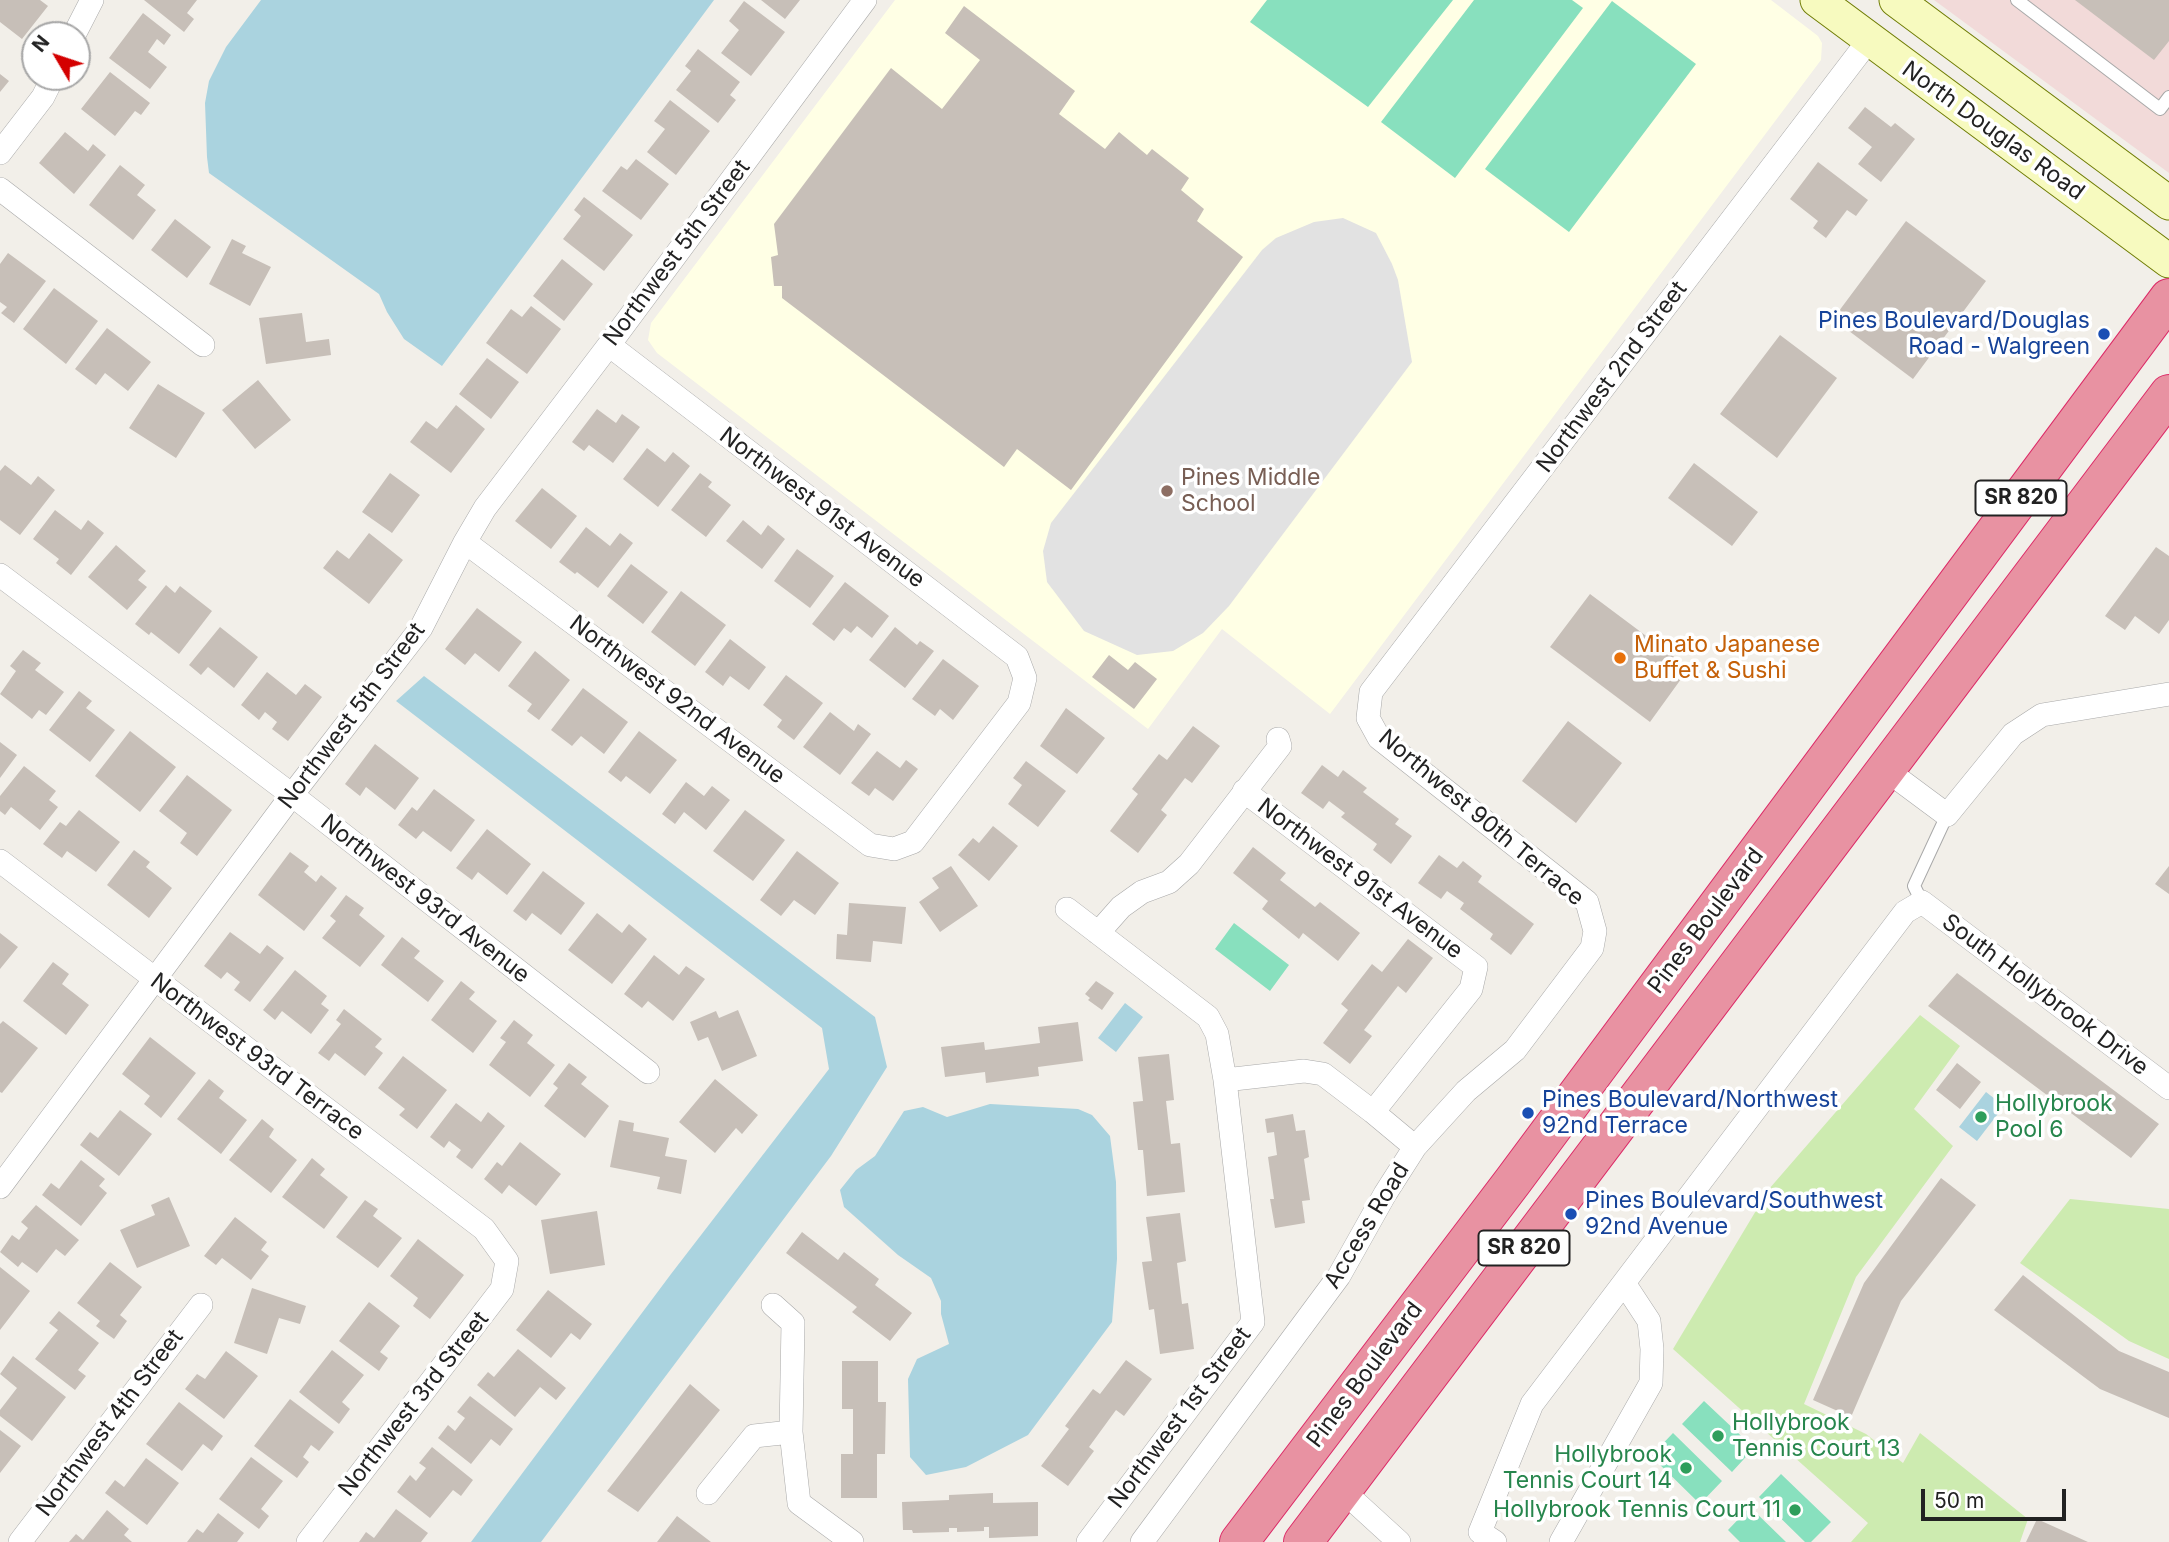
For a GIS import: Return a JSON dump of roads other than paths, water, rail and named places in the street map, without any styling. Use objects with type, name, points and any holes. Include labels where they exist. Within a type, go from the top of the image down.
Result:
[{"type":"highway","name":"Pines Boulevard","points":[[1239,1542],[1757,853],[2169,298]]},
{"type":"highway","name":"SR 820","points":[[1303,1542],[2169,394]]},
{"type":"highway","points":[[1588,1163],[1587,1133],[1605,1105],[1751,917],[1761,897],[1763,884],[1757,853]]},
{"type":"highway","points":[[1342,1490],[1331,1477],[1329,1462],[1373,1366]]},
{"type":"main road","name":"North Douglas Road","points":[[1818,0],[2169,261]]},
{"type":"main road","name":"North Douglas Road","points":[[1897,0],[2169,203]]},
{"type":"street","points":[[81,21],[92,0]]},
{"type":"street","name":"Northwest 5th Street","points":[[0,1187],[292,795],[421,628],[485,508],[865,0]]},
{"type":"street","name":"Northwest 2nd Street","points":[[1368,718],[1371,692],[1869,40]]},
{"type":"street","points":[[0,153],[46,91]]},
{"type":"street","points":[[0,189],[202,345]]},
{"type":"street","name":"Northwest 91st Avenue","points":[[609,345],[1017,657],[1025,678],[1019,702],[913,842],[894,849]]},
{"type":"street","name":"Northwest 92nd Avenue","points":[[465,542],[870,845],[894,849]]},
{"type":"street","name":"Northwest 93rd Avenue","points":[[0,575],[292,795],[648,1072]]},
{"type":"street","points":[[1885,769],[1947,816],[2013,734],[2042,715],[2169,694]]},
{"type":"street","name":"Northwest 90th Terrace","points":[[1368,718],[1379,738],[1587,902],[1593,919]]},
{"type":"street","points":[[1098,933],[1121,907],[1142,892],[1169,882],[1189,864],[1280,746],[1278,738]]},
{"type":"street","name":"Northwest 91st Avenue","points":[[1244,791],[1476,967],[1471,989],[1373,1112]]},
{"type":"street","name":"Northwest 93rd Terrace","points":[[0,861],[484,1229],[507,1261]]},
{"type":"street","points":[[1495,1542],[1480,1532],[1532,1404],[1905,912],[1922,902]]},
{"type":"street","name":"South Hollybrook Drive","points":[[1922,902],[2169,1088]]},
{"type":"street","points":[[1067,909],[1208,1017],[1217,1034],[1225,1080],[1304,1071],[1323,1074],[1415,1147]]},
{"type":"street","name":"Access Road","points":[[1142,1542],[1339,1276],[1415,1147],[1466,1091],[1515,1051],[1592,948],[1595,931],[1593,919]]},
{"type":"street","name":"Northwest 1st Street","points":[[1088,1542],[1253,1322],[1225,1080]]},
{"type":"street","name":"Northwest 3rd Street","points":[[308,1542],[502,1289],[507,1261]]},
{"type":"street","points":[[1561,1542],[1651,1383],[1649,1321],[1624,1283]]},
{"type":"street","name":"Northwest 4th Street","points":[[20,1542],[201,1305]]},
{"type":"street","points":[[773,1305],[793,1324],[791,1432],[799,1503],[852,1542]]},
{"type":"street","points":[[708,1493],[754,1436],[791,1432]]},
{"type":"street","points":[[1342,1490],[1399,1542]]},
{"type":"lane","points":[[2017,0],[2160,109],[2169,97]]},
{"type":"lane","points":[[1922,902],[1914,887],[1947,816]]},
{"type":"water","points":[[261,0],[714,0],[442,366],[404,339],[379,294],[209,173],[205,103],[209,81],[226,47]]},
{"type":"water","points":[[424,676],[875,1017],[887,1067],[831,1156],[541,1542],[471,1542],[671,1274],[829,1069],[822,1028],[396,701]]},
{"type":"water","points":[[1125,1003],[1143,1017],[1116,1052],[1098,1038]]},
{"type":"water","name":"Hollybrook Pool 6","points":[[1986,1092],[2004,1106],[1977,1141],[1959,1127]]},
{"type":"water","points":[[990,1104],[1078,1109],[1092,1115],[1110,1136],[1116,1182],[1117,1259],[1112,1322],[1028,1435],[966,1467],[926,1475],[910,1457],[908,1379],[917,1359],[949,1344],[941,1314],[941,1301],[931,1278],[898,1255],[844,1207],[840,1190],[856,1170],[875,1156],[904,1111],[923,1107],[947,1117]]},
{"type":"place","name":"Pines Boulevard/Douglas Road - Walgreen","points":[[2104,334]]},
{"type":"place","name":"Pines Middle School","points":[[1167,491]]},
{"type":"place","name":"Minato Japanese Buffet & Sushi","points":[[1620,658]]},
{"type":"place","name":"Pines Boulevard/Northwest 92nd Terrace","points":[[1528,1113]]},
{"type":"place","name":"Hollybrook Pool 6","points":[[1981,1117]]},
{"type":"place","name":"Pines Boulevard/Southwest 92nd Avenue","points":[[1571,1214]]},
{"type":"place","name":"Hollybrook Tennis Court 13","points":[[1718,1436]]},
{"type":"place","name":"Hollybrook Tennis Court 14","points":[[1686,1468]]},
{"type":"place","name":"Hollybrook Tennis Court 11","points":[[1795,1510]]}]
